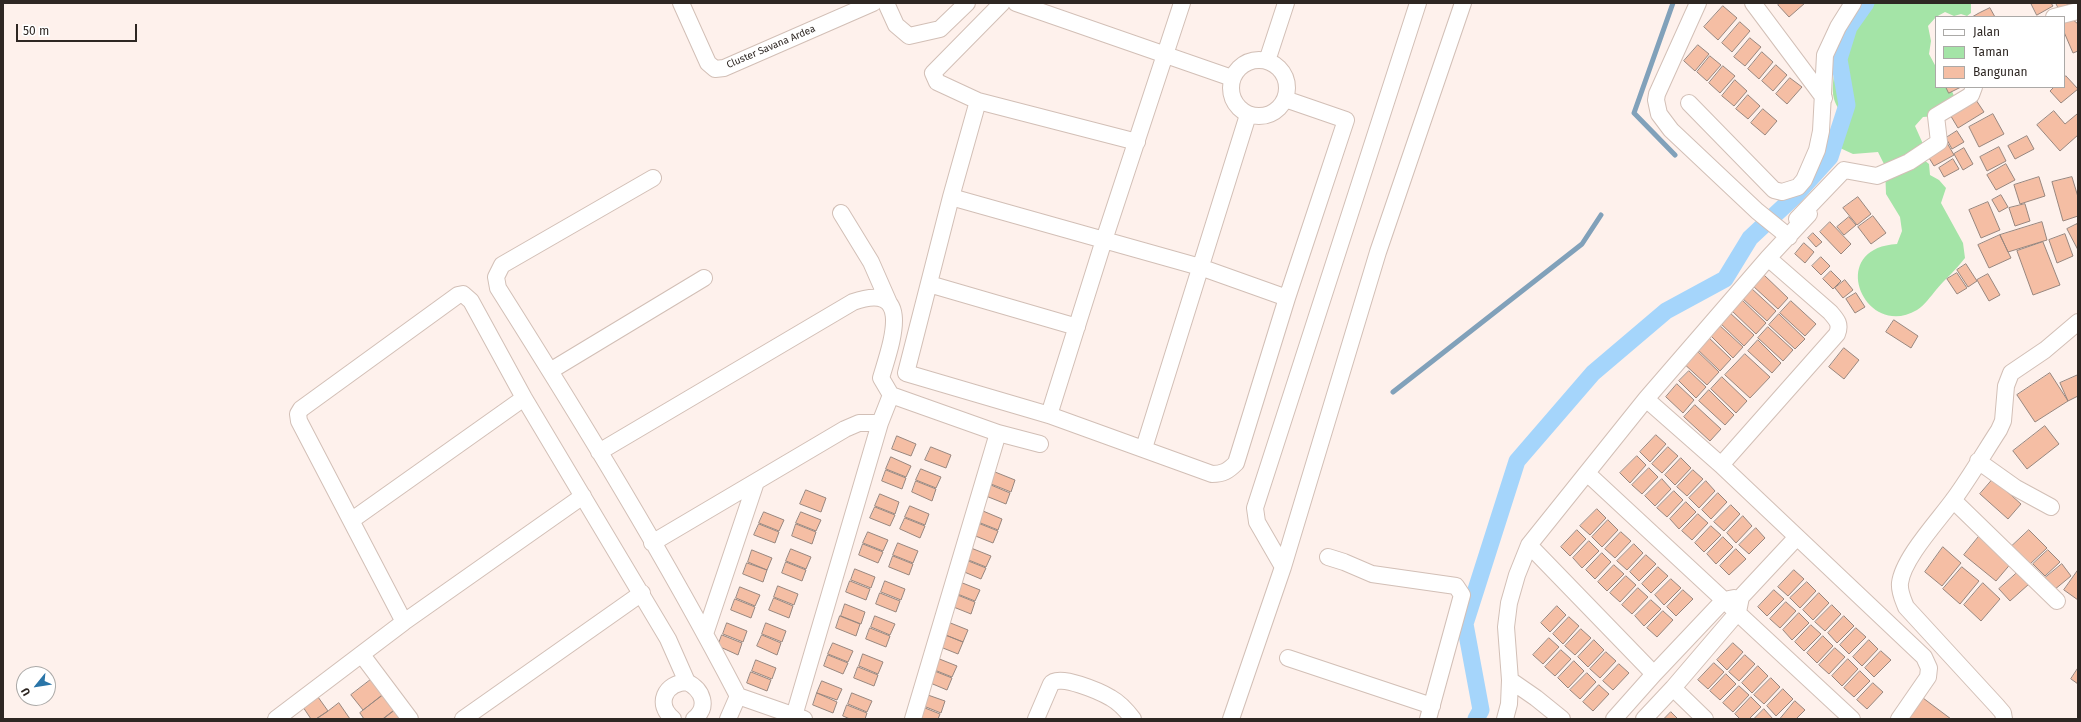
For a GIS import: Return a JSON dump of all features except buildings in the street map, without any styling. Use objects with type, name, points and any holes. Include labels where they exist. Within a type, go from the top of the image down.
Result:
[{"type":"street","name":"Cluster Savana Ardea","points":[[681,3],[708,63],[715,69],[724,68],[873,3]]},
{"type":"street","points":[[886,3],[896,25],[909,36],[940,29],[967,3]]},
{"type":"street","points":[[1002,3],[933,74],[938,82],[978,101],[1137,142]]},
{"type":"street","points":[[1016,3],[1232,78]]},
{"type":"street","points":[[1049,415],[1104,240],[1182,3]]},
{"type":"street","points":[[1268,61],[1286,3]]},
{"type":"street","points":[[1283,567],[1257,522],[1255,508],[1418,3]]},
{"type":"street","points":[[1231,719],[1283,567],[1378,252],[1463,3]]},
{"type":"street","points":[[1698,3],[1657,94],[1656,100],[1659,114],[1671,130],[1757,211],[1784,234]]},
{"type":"street","points":[[1753,3],[1824,98]]},
{"type":"street","points":[[1689,102],[1774,190],[1782,192],[1798,187],[1804,180],[1817,150],[1821,130],[1824,98],[1825,55],[1853,3]]},
{"type":"street","points":[[2058,16],[2078,11]]},
{"type":"street","points":[[1253,60],[1268,61],[1280,70],[1287,84],[1285,99],[1275,111],[1262,117],[1248,114],[1236,106],[1231,93],[1232,78],[1240,67],[1253,60]]},
{"type":"street","points":[[1505,719],[1509,704],[1510,680],[1506,647],[1507,615],[1517,575],[1529,545],[1588,474],[1646,399],[1768,258],[1784,234],[1844,170],[1877,176],[1909,162],[1940,142],[1936,116],[1971,95],[1974,88]]},
{"type":"street","points":[[978,101],[951,197],[930,284],[906,373],[1049,415],[1144,448],[1212,474],[1221,474],[1229,470],[1236,463],[1286,298],[1346,120],[1285,99]]},
{"type":"street","points":[[1144,448],[1248,114]]},
{"type":"street","points":[[653,178],[502,265],[496,277],[498,288],[599,452],[705,634],[738,696],[799,717],[880,423],[891,395]]},
{"type":"street","points":[[951,197],[1200,267],[1286,298]]},
{"type":"street","points":[[841,213],[871,262],[895,317],[895,329],[881,378],[891,395],[998,433],[1040,444]]},
{"type":"street","points":[[1784,234],[1809,214]]},
{"type":"street","points":[[1721,465],[1837,334],[1840,327],[1838,320],[1830,312],[1768,258]]},
{"type":"street","points":[[550,371],[704,278]]},
{"type":"street","points":[[930,284],[1077,327]]},
{"type":"street","points":[[404,622],[299,421],[298,414],[301,409],[458,295],[463,294],[471,300],[524,398],[642,593],[668,639],[687,682],[700,691],[703,698],[703,706],[700,713],[694,719]]},
{"type":"street","points":[[599,452],[853,302],[868,297],[879,297],[889,303]]},
{"type":"street","points":[[2004,719],[2003,713],[1997,706],[1906,607],[1901,593],[1900,583],[1903,572],[1931,526],[1953,500],[2003,421],[2006,386],[2011,373],[2045,350],[2078,322]]},
{"type":"street","points":[[352,520],[524,398]]},
{"type":"street","points":[[1646,399],[1721,465],[1924,657],[1929,668],[1928,677],[1899,719]]},
{"type":"street","points":[[652,543],[845,429],[859,423],[880,423]]},
{"type":"street","points":[[913,719],[998,433]]},
{"type":"street","points":[[1978,461],[2016,488],[2052,507]]},
{"type":"street","points":[[1588,474],[1724,600],[1740,605],[1852,719]]},
{"type":"street","points":[[705,634],[756,482]]},
{"type":"street","points":[[276,719],[404,622],[583,496]]},
{"type":"street","points":[[1953,500],[2057,601]]},
{"type":"street","points":[[1644,719],[1673,688],[1797,537]]},
{"type":"street","points":[[1529,545],[1654,674]]},
{"type":"street","points":[[1288,658],[1430,713],[1462,595],[1460,590],[1456,586],[1372,574],[1328,557]]},
{"type":"street","points":[[464,719],[642,593]]},
{"type":"street","points":[[1614,719],[1724,600]]},
{"type":"street","points":[[362,655],[410,719]]},
{"type":"street","points":[[1036,719],[1051,684],[1060,679],[1112,698],[1133,719]]},
{"type":"street","points":[[1510,680],[1536,698],[1562,719]]},
{"type":"street","points":[[672,719],[664,706],[667,691],[672,685],[687,682]]},
{"type":"street","points":[[1673,688],[1705,719]]},
{"type":"street","points":[[728,719],[738,696]]},
{"type":"green space","points":[[1859,3],[1971,3],[1971,13],[1967,16],[1961,14],[1954,16],[1945,12],[1935,16],[1935,18],[1928,26],[1931,41],[1929,54],[1935,65],[1935,88],[1950,88],[1955,98],[1936,116],[1923,117],[1915,126],[1923,144],[1918,155],[1929,164],[1930,175],[1939,180],[1946,188],[1941,203],[1963,243],[1965,258],[1922,306],[1917,310],[1898,316],[1882,313],[1869,304],[1860,290],[1858,275],[1862,260],[1875,249],[1897,244],[1902,231],[1900,217],[1886,194],[1885,166],[1878,152],[1853,154],[1840,148],[1840,134],[1846,121],[1834,99],[1833,89],[1836,64],[1850,23]]},
{"type":"waterway","points":[[1673,3],[1634,113],[1675,155]]},
{"type":"waterway","points":[[1476,719],[1481,710],[1465,624],[1517,461],[1593,373],[1666,311],[1725,279],[1750,238],[1794,197],[1830,157],[1847,105],[1839,59],[1849,27],[1866,3]]},
{"type":"waterway","points":[[1393,392],[1582,244],[1601,215]]}]
